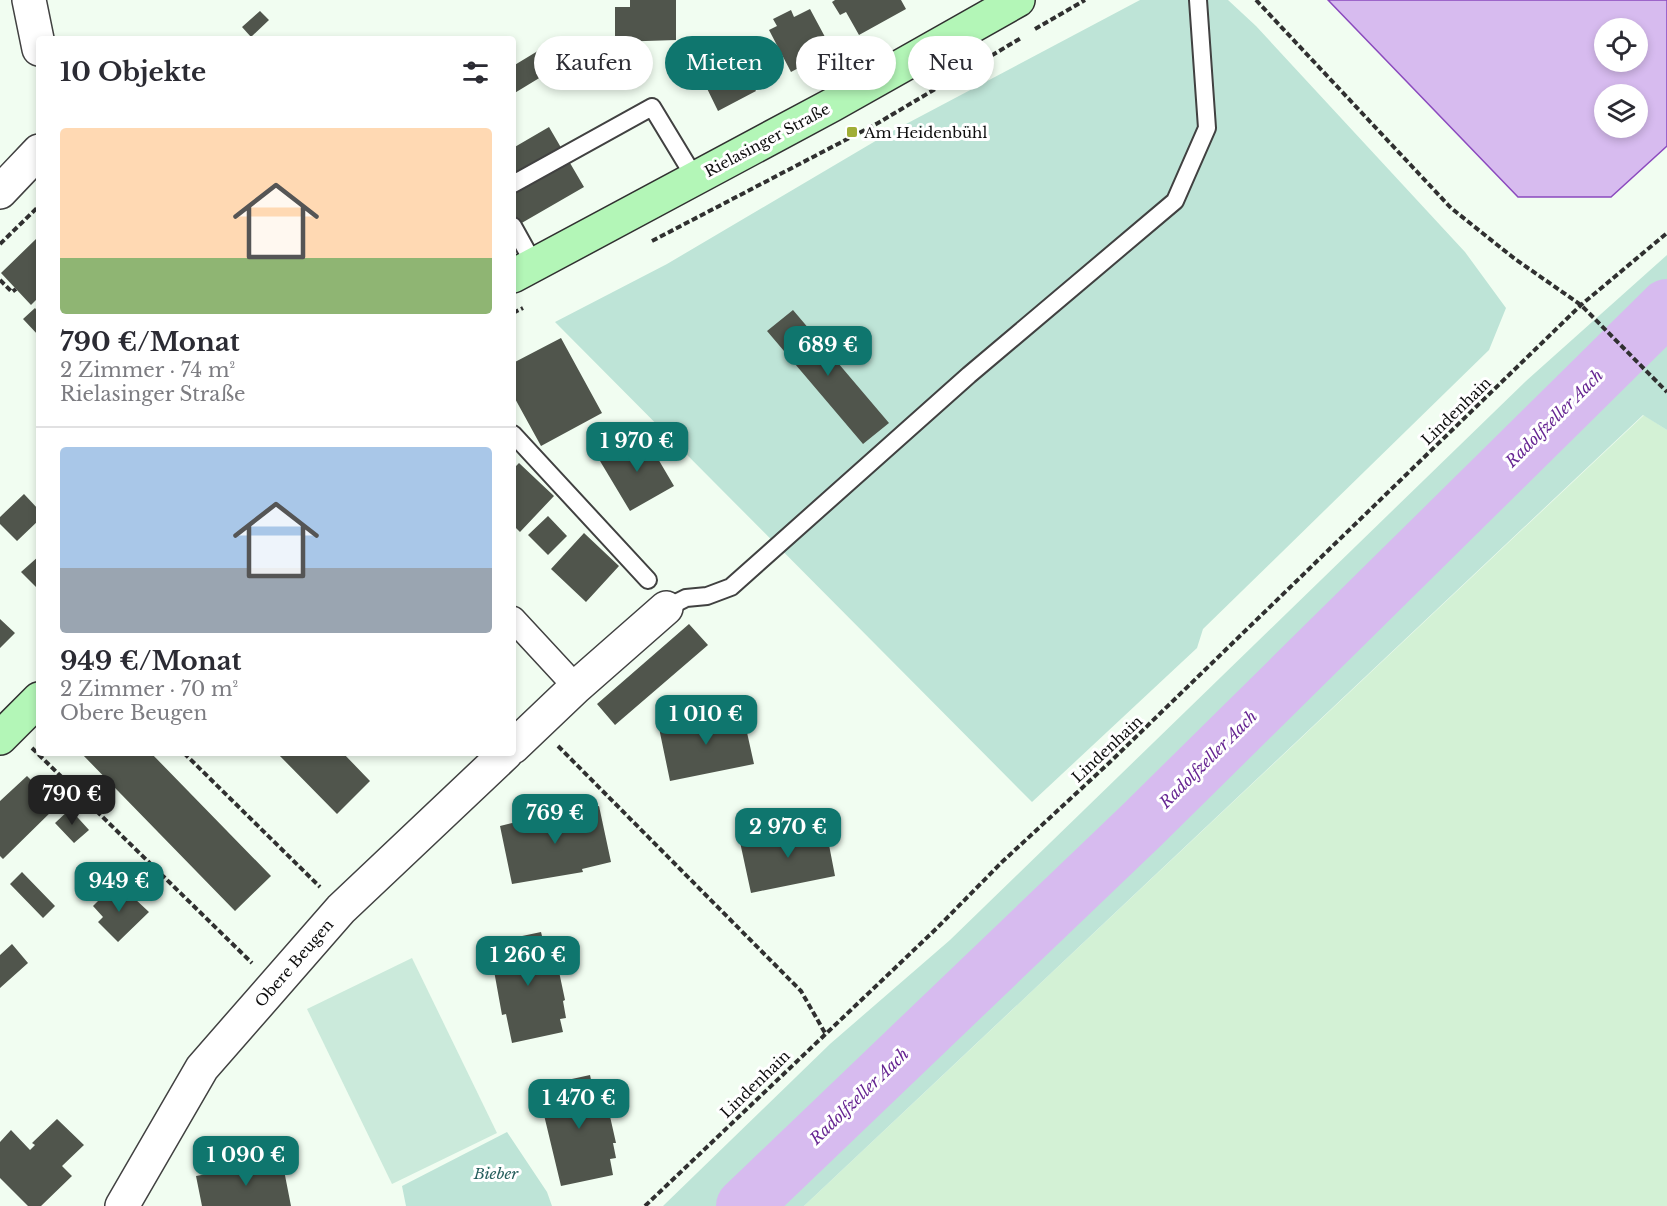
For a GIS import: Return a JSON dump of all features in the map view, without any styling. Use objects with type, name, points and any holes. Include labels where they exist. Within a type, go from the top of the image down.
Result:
[{"type":"main road","name":"Rielasinger Straße","points":[[523,270],[695,178],[1002,4]]},
{"type":"main road","points":[[5,732],[36,702]]},
{"type":"street","points":[[29,0],[36,36]]},
{"type":"street","points":[[0,192],[36,154]]},
{"type":"street","points":[[525,736],[576,687],[666,608]]},
{"type":"street","points":[[516,622],[576,687]]},
{"type":"street","name":"Obere Beugen","points":[[122,1206],[202,1068],[341,909],[503,756]]},
{"type":"lane","points":[[666,608],[686,598],[707,597],[731,587],[969,375],[1175,201],[1207,128],[1198,0]]},
{"type":"lane","points":[[516,182],[652,107],[695,178]]},
{"type":"lane","points":[[516,239],[523,270]]},
{"type":"lane","points":[[516,437],[648,580]]},
{"type":"path","points":[[1256,0],[1451,208],[1515,259],[1581,305],[1667,392]]},
{"type":"path","points":[[0,244],[36,209]]},
{"type":"path","name":"Lindenhain","points":[[645,1206],[1110,763],[1581,305],[1667,233]]},
{"type":"path","points":[[0,280],[12,292],[16,289]]},
{"type":"path","points":[[5,732],[211,926],[275,983]]},
{"type":"path","points":[[525,736],[677,863],[801,991],[825,1033]]},
{"type":"path","points":[[187,756],[282,846],[341,909]]},
{"type":"green space","points":[[1140,0],[1228,0],[1256,26],[1465,252],[1506,308],[1489,350],[1203,629],[1197,648],[1032,802],[555,322],[667,264],[889,133],[970,90],[994,90],[994,77]]},
{"type":"green space","points":[[1667,255],[1667,430],[1643,415],[804,1206],[663,1206],[830,1044],[950,940],[1526,381]]},
{"type":"green space","points":[[1644,415],[1667,430],[1667,1206],[804,1206]]},
{"type":"green space","points":[[412,958],[497,1133],[392,1184],[307,1009]]},
{"type":"green space","name":"Bieber","points":[[507,1132],[547,1192],[552,1206],[406,1206],[402,1186]]},
{"type":"shaded area","points":[[1328,0],[1667,0],[1667,146],[1611,197],[1518,197]]},
{"type":"building","points":[[630,0],[676,0],[676,36],[665,36],[665,40],[653,41],[653,36],[615,36],[615,7],[630,7]]},
{"type":"building","points":[[835,0],[901,0],[906,9],[859,35],[846,12],[840,15],[832,2]]},
{"type":"building","points":[[810,9],[824,36],[796,36],[796,69],[791,72],[784,59],[784,36],[772,36],[769,30],[777,26],[773,19],[791,10],[794,17]]},
{"type":"building","points":[[260,11],[269,20],[252,36],[242,27]]},
{"type":"building","points":[[534,53],[534,81],[516,92],[516,64]]},
{"type":"building","points":[[708,90],[755,90],[756,91],[718,111]]},
{"type":"building","points":[[549,127],[584,187],[516,226],[516,146]]},
{"type":"building","points":[[36,239],[36,300],[31,305],[1,273]]},
{"type":"building","points":[[35,308],[36,333],[23,319]]},
{"type":"building","points":[[793,310],[889,423],[863,444],[767,331]]},
{"type":"building","points":[[561,338],[602,413],[541,446],[516,400],[516,361]]},
{"type":"building","points":[[644,435],[674,486],[630,511],[600,461]]},
{"type":"building","points":[[519,463],[554,496],[520,532],[516,528],[516,466]]},
{"type":"building","points":[[24,494],[36,507],[36,523],[17,541],[0,524],[0,517]]},
{"type":"building","points":[[548,516],[567,536],[548,555],[528,535]]},
{"type":"building","points":[[584,533],[619,566],[586,602],[551,569]]},
{"type":"building","points":[[36,559],[36,587],[21,572]]},
{"type":"building","points":[[0,619],[15,633],[0,648]]},
{"type":"building","points":[[689,624],[708,645],[615,725],[597,704]]},
{"type":"building","points":[[742,710],[754,764],[670,781],[659,728]]},
{"type":"building","points":[[84,756],[154,756],[271,876],[235,911]]},
{"type":"building","points":[[280,756],[346,756],[370,781],[337,814]]},
{"type":"building","points":[[27,776],[57,806],[3,859],[0,856],[0,801]]},
{"type":"building","points":[[599,806],[611,862],[582,869],[583,872],[512,884],[500,826],[569,809],[569,813]]},
{"type":"building","points":[[70,809],[89,830],[74,843],[55,823]]},
{"type":"building","points":[[825,824],[835,876],[751,893],[740,842]]},
{"type":"building","points":[[22,872],[55,906],[43,918],[10,884]]},
{"type":"building","points":[[114,885],[130,901],[134,898],[149,912],[118,942],[98,922],[103,917],[93,906]]},
{"type":"building","points":[[541,932],[545,948],[551,946],[554,962],[557,962],[565,1000],[563,1001],[566,1018],[560,1019],[563,1032],[512,1043],[506,1014],[502,1015],[489,943]]},
{"type":"building","points":[[12,944],[28,963],[0,988],[0,955]]},
{"type":"building","points":[[590,1075],[593,1089],[600,1088],[604,1103],[607,1103],[616,1143],[613,1143],[616,1158],[610,1159],[613,1175],[561,1186],[544,1115],[546,1114],[540,1086]]},
{"type":"building","points":[[57,1119],[84,1145],[62,1166],[72,1176],[41,1206],[28,1206],[0,1178],[0,1142],[11,1130],[30,1150],[35,1145],[32,1143]]},
{"type":"building","points":[[282,1160],[291,1206],[202,1206],[196,1176]]},
{"type":"waterway","name":"Radolfzeller Aach","points":[[744,1206],[1143,824],[1667,307]]},
{"type":"place","name":"Am Heidenbühl","points":[[852,132]]}]
